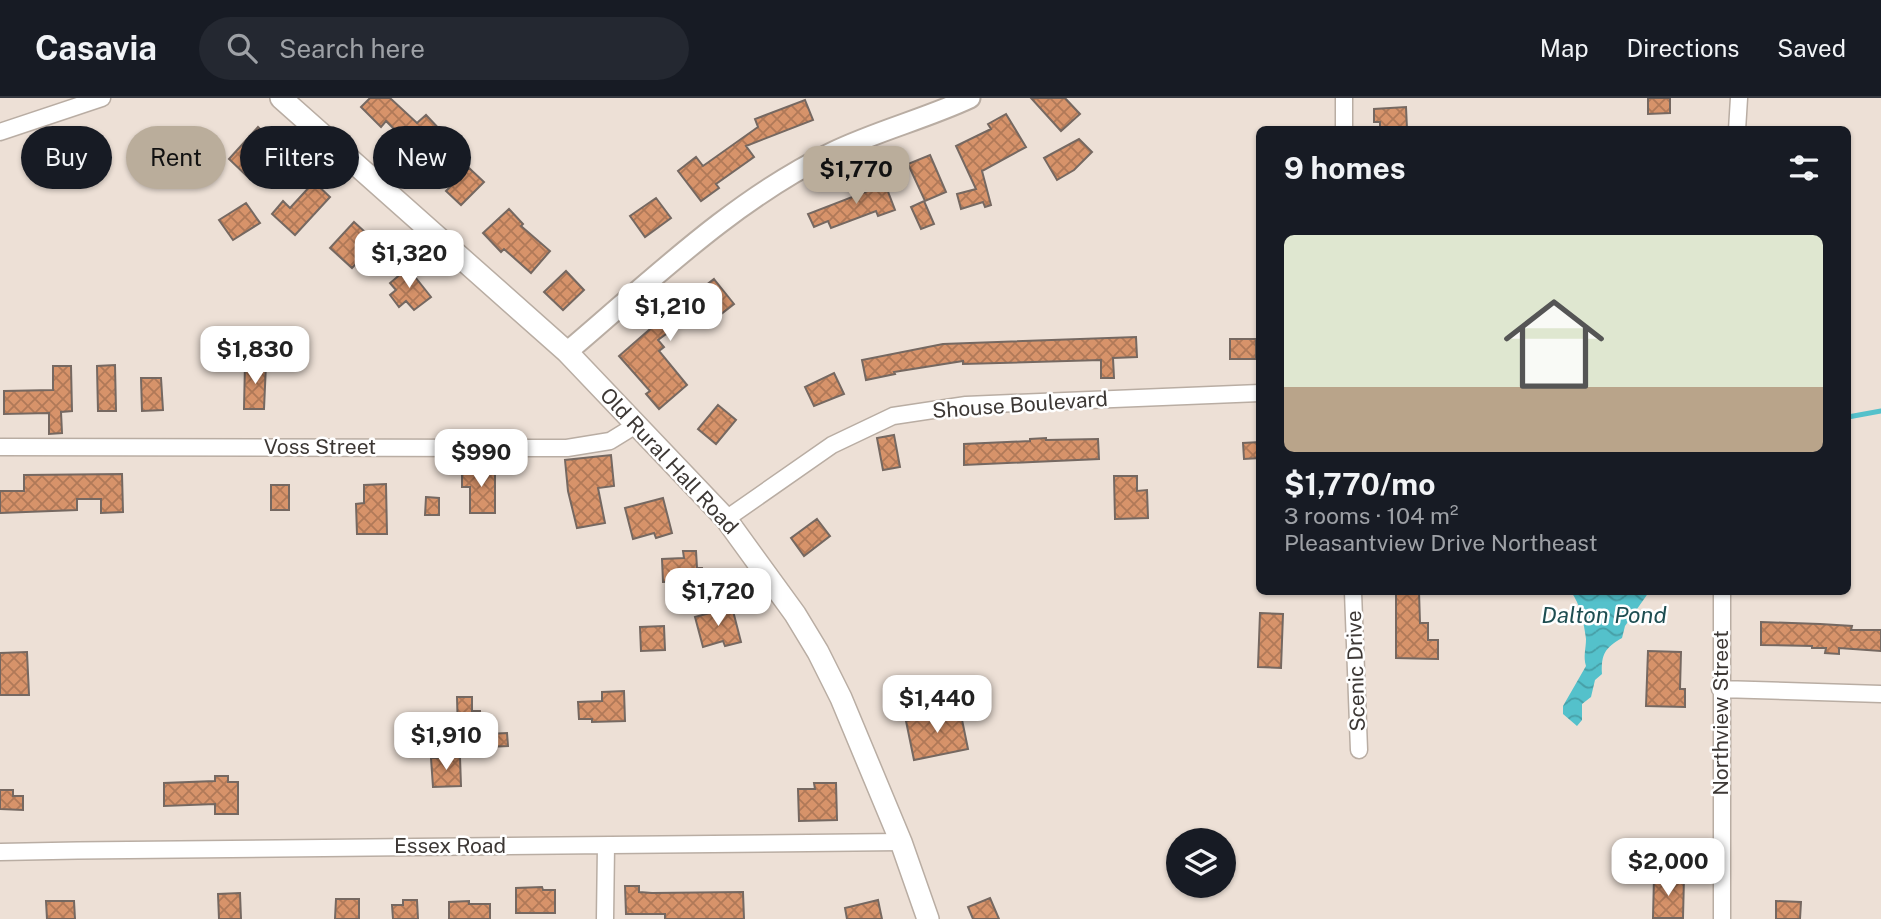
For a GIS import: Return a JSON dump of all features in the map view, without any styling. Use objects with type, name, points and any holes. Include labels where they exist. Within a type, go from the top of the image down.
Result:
[{"type":"main road","name":"Old Rural Hall Road","points":[[281,98],[567,352],[726,519],[795,614],[818,652],[841,698],[901,842],[928,919]]},
{"type":"street","points":[[0,132],[102,98]]},
{"type":"street","points":[[567,352],[702,238],[793,173],[832,152],[970,98]]},
{"type":"street","points":[[1344,98],[1344,126]]},
{"type":"street","points":[[1738,126],[1739,98]]},
{"type":"street","name":"Shouse Boulevard","points":[[726,519],[832,444],[893,416],[966,405],[1256,393]]},
{"type":"street","name":"Voss Street","points":[[0,447],[567,448],[610,440],[636,425]]},
{"type":"street","name":"Scenic Drive","points":[[1353,595],[1359,750]]},
{"type":"street","name":"Northview Street","points":[[1722,595],[1722,919]]},
{"type":"street","points":[[1720,689],[1881,694]]},
{"type":"street","name":"Essex Road","points":[[0,852],[254,847],[901,842]]},
{"type":"street","points":[[605,919],[606,846]]},
{"type":"water","name":"Dalton Pond","points":[[1573,595],[1647,595],[1625,626],[1622,638],[1605,652],[1602,674],[1595,680],[1591,697],[1582,704],[1582,720],[1577,726],[1563,714],[1563,706],[1586,666],[1584,626]]},
{"type":"building","points":[[370,98],[390,98],[417,123],[426,115],[436,126],[391,126],[386,121],[380,126],[361,107]]},
{"type":"building","points":[[1031,98],[1065,98],[1080,114],[1061,131]]},
{"type":"building","points":[[1648,98],[1670,98],[1670,113],[1648,114]]},
{"type":"building","points":[[805,100],[813,120],[746,146],[754,157],[716,184],[719,188],[701,201],[678,171],[696,157],[703,166],[758,127],[755,119]]},
{"type":"building","points":[[1406,107],[1407,126],[1380,126],[1380,122],[1374,122],[1374,109]]},
{"type":"building","points":[[1006,114],[1026,147],[982,171],[991,205],[985,207],[983,202],[961,209],[957,194],[976,189],[956,146],[991,129],[988,124]]},
{"type":"building","points":[[1079,139],[1092,152],[1074,170],[1057,180],[1044,158]]},
{"type":"building","points":[[240,147],[240,169],[229,159]]},
{"type":"building","points":[[930,155],[946,192],[925,201],[908,164]]},
{"type":"building","points":[[471,170],[484,182],[461,205],[446,191],[471,189]]},
{"type":"building","points":[[882,176],[895,210],[878,216],[876,211],[831,228],[828,221],[814,227],[808,214],[868,191],[865,183]]},
{"type":"building","points":[[308,189],[321,189],[330,197],[295,235],[272,214],[283,201],[290,208]]},
{"type":"building","points":[[656,198],[671,218],[645,237],[630,216]]},
{"type":"building","points":[[924,201],[934,224],[921,229],[911,207]]},
{"type":"building","points":[[246,203],[260,223],[233,240],[219,220]]},
{"type":"building","points":[[509,209],[523,224],[521,226],[550,251],[531,273],[504,249],[501,252],[483,233]]},
{"type":"building","points":[[354,222],[376,242],[352,268],[330,248]]},
{"type":"building","points":[[408,268],[431,297],[414,310],[406,301],[399,307],[390,295],[396,290],[390,283]]},
{"type":"building","points":[[566,271],[584,290],[563,310],[544,292]]},
{"type":"building","points":[[714,279],[734,304],[716,318],[706,305],[658,340],[664,347],[659,351],[687,385],[659,409],[646,394],[650,391],[619,356],[665,316],[659,308],[672,298],[678,307]]},
{"type":"building","points":[[1136,337],[1137,357],[1113,358],[1114,378],[1101,378],[1101,360],[963,364],[963,361],[894,372],[895,374],[866,380],[862,360],[943,344]]},
{"type":"building","points":[[1230,339],[1256,339],[1256,359],[1230,359]]},
{"type":"building","points":[[245,363],[266,364],[264,409],[244,409]]},
{"type":"building","points":[[115,365],[116,411],[98,411],[97,366]]},
{"type":"building","points":[[53,366],[71,366],[72,411],[61,412],[62,433],[49,434],[49,413],[4,414],[4,391],[53,390]]},
{"type":"building","points":[[834,373],[844,394],[814,406],[805,387]]},
{"type":"building","points":[[141,378],[161,378],[163,410],[142,411]]},
{"type":"building","points":[[718,405],[736,420],[716,444],[698,429]]},
{"type":"building","points":[[894,435],[900,467],[883,470],[877,438]]},
{"type":"building","points":[[1046,438],[1098,439],[1099,459],[964,465],[964,444]]},
{"type":"building","points":[[1256,442],[1256,458],[1244,459],[1243,443]]},
{"type":"building","points":[[611,455],[614,486],[598,488],[605,523],[577,528],[568,491],[565,460]]},
{"type":"building","points":[[462,469],[495,469],[495,513],[470,513],[470,487],[462,487]]},
{"type":"building","points":[[122,474],[123,512],[101,513],[101,499],[77,499],[77,510],[0,513],[0,491],[24,491],[24,475]]},
{"type":"building","points":[[1114,476],[1137,476],[1137,491],[1147,490],[1148,518],[1115,519]]},
{"type":"building","points":[[386,484],[387,534],[357,534],[356,504],[364,503],[364,485]]},
{"type":"building","points":[[271,485],[289,485],[289,510],[271,510]]},
{"type":"building","points":[[426,497],[439,498],[439,515],[425,515]]},
{"type":"building","points":[[663,498],[672,533],[656,538],[654,533],[633,539],[625,508]]},
{"type":"building","points":[[817,519],[830,536],[804,556],[791,538]]},
{"type":"building","points":[[683,551],[696,551],[697,568],[702,568],[703,581],[663,582],[662,559],[684,558]]},
{"type":"building","points":[[1396,595],[1419,595],[1420,623],[1428,623],[1428,640],[1438,640],[1438,659],[1396,658]]},
{"type":"building","points":[[732,607],[741,642],[725,646],[723,641],[703,647],[695,617]]},
{"type":"building","points":[[1260,613],[1283,614],[1281,668],[1258,667]]},
{"type":"building","points":[[1761,622],[1881,630],[1881,651],[1839,648],[1839,654],[1825,653],[1826,648],[1812,646],[1761,645]]},
{"type":"building","points":[[664,626],[665,650],[641,651],[640,627]]},
{"type":"building","points":[[1648,651],[1681,652],[1680,689],[1685,689],[1685,707],[1646,706]]},
{"type":"building","points":[[27,652],[29,695],[0,695],[0,653]]},
{"type":"building","points":[[624,691],[625,721],[592,722],[592,719],[579,719],[578,702],[602,701],[602,692]]},
{"type":"building","points":[[457,697],[472,697],[472,711],[480,711],[481,732],[458,733]]},
{"type":"building","points":[[960,710],[968,749],[914,760],[906,721]]},
{"type":"building","points":[[507,733],[508,746],[488,747],[487,734]]},
{"type":"building","points":[[460,757],[461,786],[433,787],[431,758]]},
{"type":"building","points":[[215,776],[228,776],[228,782],[238,782],[238,814],[215,814],[215,804],[164,806],[164,783],[215,781]]},
{"type":"building","points":[[814,783],[836,783],[837,820],[799,821],[798,789],[815,789]]},
{"type":"building","points":[[0,790],[13,790],[13,796],[23,796],[23,810],[0,809]]},
{"type":"building","points":[[1654,877],[1684,877],[1683,918],[1653,918]]},
{"type":"building","points":[[625,886],[639,886],[639,892],[652,893],[743,892],[744,919],[665,919],[665,914],[626,914]]},
{"type":"building","points":[[542,887],[543,890],[555,890],[555,913],[516,913],[516,888]]},
{"type":"building","points":[[240,893],[241,919],[219,919],[218,894]]},
{"type":"building","points":[[990,898],[999,919],[973,919],[968,907]]},
{"type":"building","points":[[336,899],[359,899],[359,919],[335,919]]},
{"type":"building","points":[[403,900],[417,900],[418,919],[393,919],[392,905],[403,905]]},
{"type":"building","points":[[878,900],[882,919],[847,919],[845,908]]},
{"type":"building","points":[[46,901],[74,901],[75,919],[47,919]]},
{"type":"building","points":[[469,901],[469,904],[490,904],[490,919],[449,919],[449,902]]},
{"type":"building","points":[[1776,901],[1801,902],[1800,919],[1776,919]]},
{"type":"waterway","points":[[1851,416],[1881,411]]}]
